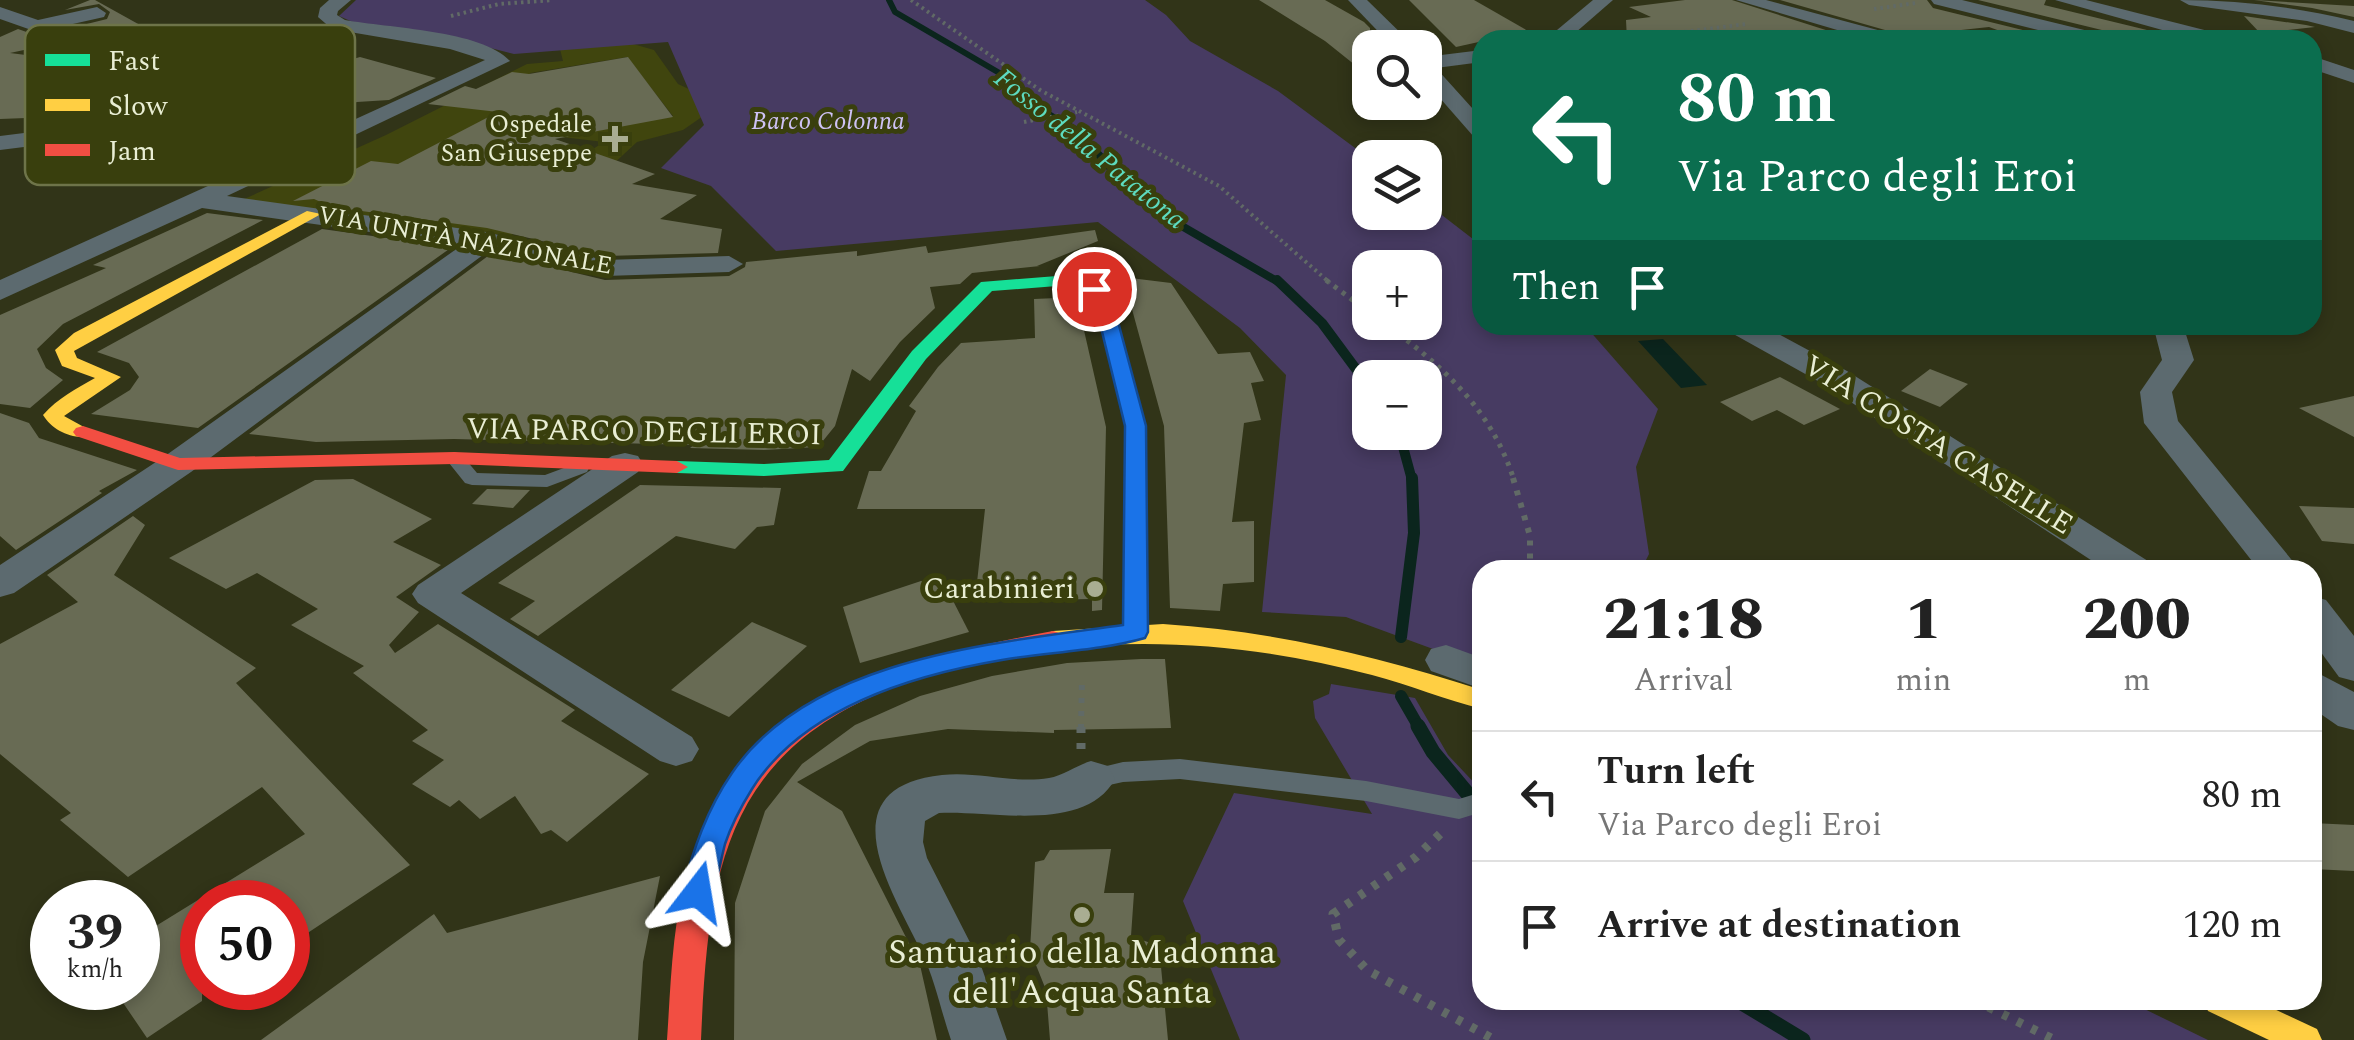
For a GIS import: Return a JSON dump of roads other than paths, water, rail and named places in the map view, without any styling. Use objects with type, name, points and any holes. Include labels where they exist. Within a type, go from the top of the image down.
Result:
[{"type":"street","points":[[339,25],[327,17],[329,8],[342,0]]},
{"type":"street","points":[[1357,0],[1388,30]]},
{"type":"street","points":[[1568,30],[1604,0]]},
{"type":"street","points":[[1746,0],[1856,30]]},
{"type":"street","points":[[1940,0],[2062,30]]},
{"type":"street","points":[[2064,0],[2182,30]]},
{"type":"street","points":[[2093,0],[2206,30]]},
{"type":"street","points":[[2188,0],[2298,14],[2354,27]]},
{"type":"street","points":[[0,13],[35,25]]},
{"type":"street","points":[[42,25],[96,13]]},
{"type":"street","points":[[355,28],[464,47],[493,54],[500,62],[355,129]]},
{"type":"street","points":[[2327,48],[2354,77]]},
{"type":"street","points":[[1442,63],[1472,58]]},
{"type":"street","points":[[1442,86],[1472,120]]},
{"type":"street","points":[[0,142],[25,139]]},
{"type":"street","points":[[0,291],[234,185]]},
{"type":"street","name":"VIA UNITÀ NAZIONALE","points":[[202,200],[486,240],[605,268],[729,264]]},
{"type":"street","points":[[178,464],[58,422],[54,414],[68,401],[111,377],[68,362],[64,350],[81,337],[314,214]]},
{"type":"street","points":[[0,584],[178,464],[486,240]]},
{"type":"street","name":"VIA PARCO DEGLI EROI","points":[[178,464],[454,458],[764,470],[835,466],[919,355],[987,286],[1057,281],[1094,289],[1104,303],[1135,426],[1136,632]]},
{"type":"street","name":"VIA COSTA CASELLE","points":[[1757,335],[1866,396],[2119,560]]},
{"type":"street","points":[[2171,335],[2178,360],[2156,392],[2161,423],[2272,560]]},
{"type":"street","points":[[611,463],[432,594],[676,749]]},
{"type":"street","points":[[2322,623],[2354,666]]},
{"type":"street","points":[[684,1040],[692,917],[712,838],[742,780],[785,734],[847,696],[918,670],[998,652],[1136,632],[1236,639],[1330,654],[1405,673],[1472,696]]},
{"type":"street","points":[[2322,693],[2354,714]]},
{"type":"street","points":[[979,1040],[952,959],[901,851],[898,824],[910,807],[926,795],[1048,797],[1078,788],[1085,763]]},
{"type":"street","points":[[2241,1010],[2305,1040]]},
{"type":"lane","points":[[1085,763],[1123,772],[1180,769],[1468,807]]},
{"type":"waterway","name":"Fosso della Patatona","points":[[889,0],[895,12],[1008,78],[1041,109],[1068,126]]},
{"type":"waterway","name":"Fosso della Patatona","points":[[1064,123],[1078,132],[1116,174],[1146,193],[1180,225],[1280,283]]},
{"type":"waterway","name":"Fosso della Patatona","points":[[1277,280],[1322,323],[1352,364]]},
{"type":"waterway","points":[[1404,450],[1412,480]]},
{"type":"waterway","name":"Fosso della Patatona","points":[[1401,637],[1414,533],[1412,478]]},
{"type":"waterway","name":"Fosso della Patatona","points":[[1401,696],[1420,729]]},
{"type":"waterway","name":"Fosso della Patatona","points":[[1418,726],[1433,752],[1472,799]]},
{"type":"waterway","name":"Fosso della Patatona","points":[[1754,1010],[1803,1040]]},
{"type":"place","name":"Ospedale San Giuseppe","points":[[615,139]]},
{"type":"place","name":"Carabinieri","points":[[1095,589]]},
{"type":"place","name":"Santuario della Madonna dell'Acqua Santa","points":[[1082,915]]},
{"type":"park label","name":"Barco Colonna","points":[[828,122]]}]
